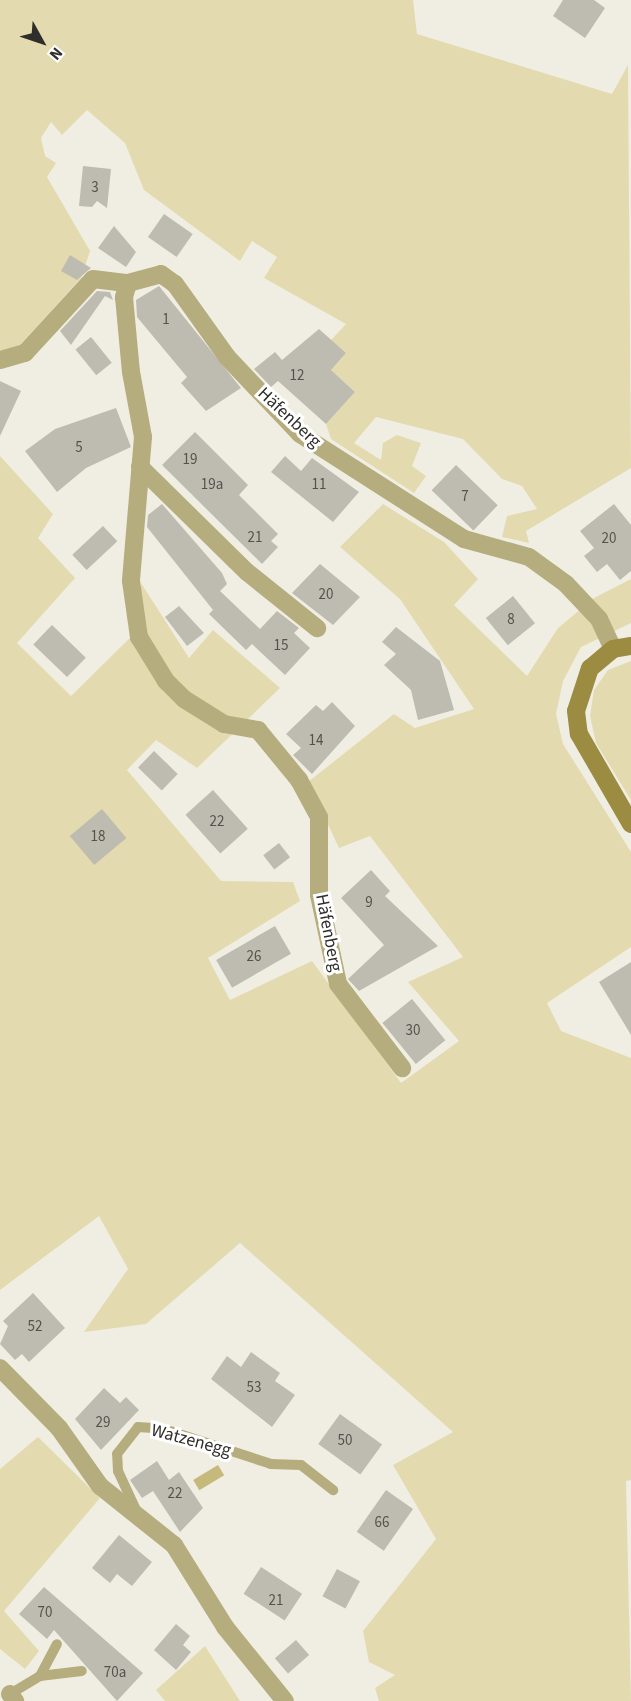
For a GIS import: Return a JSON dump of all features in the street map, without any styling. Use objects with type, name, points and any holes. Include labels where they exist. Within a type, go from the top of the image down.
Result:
[{"type":"main road","points":[[622,647],[590,668],[576,711],[579,734],[631,824]]},
{"type":"street","name":"Häfenberg","points":[[0,360],[25,353],[93,279],[128,283],[161,274],[175,284],[227,357],[300,434],[464,539],[529,557],[566,584],[622,647]]},
{"type":"street","name":"Häfenberg","points":[[128,283],[124,297],[131,372],[143,437],[131,581],[139,637],[166,681],[184,699],[224,724],[258,730],[299,780],[319,817],[319,895],[338,984],[402,1068]]},
{"type":"street","points":[[140,467],[247,572],[317,628]]},
{"type":"street","name":"Watzenegg","points":[[0,1368],[59,1428],[100,1485],[174,1545],[225,1627],[285,1701]]},
{"type":"lane","name":"Watzenegg","points":[[138,1515],[118,1471],[117,1454],[138,1427],[164,1429],[271,1464],[301,1465],[333,1490]]},
{"type":"lane","points":[[13,1697],[40,1676],[57,1644]]},
{"type":"lane","points":[[40,1676],[82,1671]]},
{"type":"shaded area","points":[[0,0],[413,0],[417,34],[612,94],[628,65],[631,468],[526,531],[529,543],[502,537],[507,516],[537,509],[522,486],[502,479],[463,439],[376,417],[354,443],[381,460],[383,443],[397,435],[421,443],[412,466],[426,476],[414,493],[331,439],[326,424],[355,392],[331,370],[346,353],[331,340],[346,324],[264,278],[277,257],[252,241],[240,261],[144,190],[125,143],[87,110],[62,135],[51,122],[41,138],[45,156],[56,163],[47,177],[90,251],[81,278],[20,345],[0,352]]},
{"type":"shaded area","points":[[0,456],[53,514],[38,538],[75,578],[17,643],[71,696],[141,627],[141,583],[189,658],[213,630],[280,688],[197,768],[156,740],[127,770],[221,881],[293,882],[300,901],[208,958],[230,1000],[312,961],[401,1083],[459,1041],[408,982],[463,957],[370,836],[339,848],[308,782],[394,714],[415,728],[474,709],[400,599],[340,547],[383,504],[444,542],[478,579],[454,605],[527,676],[558,628],[594,598],[631,579],[631,623],[581,647],[563,681],[556,714],[563,744],[631,852],[631,947],[547,1003],[561,1031],[631,1058],[631,1480],[626,1481],[631,1701],[379,1701],[375,1688],[395,1675],[369,1662],[363,1631],[436,1539],[393,1465],[453,1432],[240,1243],[146,1324],[84,1332],[128,1269],[99,1216],[0,1290]]},
{"type":"shaded area","points":[[631,661],[631,800],[596,743],[590,716],[594,690],[608,670]]},
{"type":"shaded area","points":[[38,1437],[100,1498],[4,1611],[39,1651],[25,1669],[0,1649],[0,1469]]},
{"type":"shaded area","points":[[218,1465],[224,1475],[199,1490],[193,1480]]},
{"type":"shaded area","points":[[205,1646],[240,1701],[165,1701],[156,1690]]},
{"type":"building","points":[[563,0],[594,0],[605,8],[585,38],[553,16]]},
{"type":"building","points":[[83,166],[111,169],[107,208],[97,201],[92,207],[79,206]]},
{"type":"building","points":[[164,214],[193,234],[177,257],[148,237]]},
{"type":"building","points":[[114,226],[136,252],[126,267],[98,248]]},
{"type":"building","points":[[70,255],[91,268],[77,280],[61,271]]},
{"type":"building","points":[[159,286],[241,388],[206,411],[181,383],[187,377],[137,317],[136,300]]},
{"type":"building","points":[[97,291],[110,292],[113,300],[105,296],[71,345],[60,331]]},
{"type":"building","points":[[319,329],[346,353],[331,370],[355,392],[326,424],[278,381],[271,387],[254,369],[275,352],[282,360]]},
{"type":"building","points":[[91,337],[112,363],[96,375],[75,350]]},
{"type":"building","points":[[0,381],[21,391],[0,436]]},
{"type":"building","points":[[116,408],[131,447],[86,468],[57,492],[25,451],[55,429]]},
{"type":"building","points":[[195,432],[248,485],[239,495],[278,534],[271,541],[278,547],[262,564],[162,465]]},
{"type":"building","points":[[285,456],[301,471],[312,458],[359,492],[333,522],[271,472]]},
{"type":"building","points":[[456,465],[498,505],[473,530],[432,490]]},
{"type":"building","points":[[162,504],[222,573],[227,584],[220,591],[260,629],[277,611],[299,628],[294,633],[310,648],[285,675],[252,644],[246,650],[209,614],[213,610],[147,527],[148,515]]},
{"type":"building","points":[[614,504],[631,525],[631,571],[620,580],[607,564],[597,572],[584,556],[594,548],[580,531]]},
{"type":"building","points":[[103,526],[117,541],[87,570],[72,555]]},
{"type":"building","points":[[320,564],[360,597],[333,625],[292,593]]},
{"type":"building","points":[[513,596],[535,623],[508,645],[486,618]]},
{"type":"building","points":[[179,606],[204,633],[187,646],[165,617]]},
{"type":"building","points":[[52,625],[86,658],[67,677],[33,644]]},
{"type":"building","points":[[396,627],[440,661],[454,710],[418,720],[411,690],[384,665],[396,654],[382,642]]},
{"type":"building","points":[[332,702],[355,726],[312,774],[293,755],[301,748],[286,734],[316,705],[323,711]]},
{"type":"building","points":[[154,751],[178,774],[162,790],[138,768]]},
{"type":"building","points":[[213,790],[248,829],[220,853],[186,815]]},
{"type":"building","points":[[102,809],[126,838],[94,865],[70,836]]},
{"type":"building","points":[[279,843],[290,857],[274,869],[263,855]]},
{"type":"building","points":[[371,870],[390,891],[385,896],[438,946],[359,991],[348,979],[384,945],[341,898]]},
{"type":"building","points":[[275,926],[291,954],[232,988],[216,960]]},
{"type":"building","points":[[631,962],[631,1035],[599,982]]},
{"type":"building","points":[[412,999],[445,1040],[416,1064],[382,1023]]},
{"type":"building","points":[[33,1293],[65,1328],[29,1362],[22,1354],[15,1360],[0,1344],[8,1326],[3,1321]]},
{"type":"building","points":[[251,1352],[280,1373],[275,1381],[295,1395],[272,1427],[211,1379],[227,1356],[241,1367]]},
{"type":"building","points":[[104,1388],[120,1403],[126,1397],[139,1410],[101,1450],[75,1419]]},
{"type":"building","points":[[340,1414],[382,1445],[360,1474],[318,1444]]},
{"type":"building","points":[[157,1461],[169,1480],[179,1472],[203,1508],[180,1532],[153,1491],[142,1498],[130,1480]]},
{"type":"building","points":[[386,1490],[413,1509],[384,1551],[357,1532]]},
{"type":"building","points":[[119,1535],[152,1562],[132,1586],[117,1574],[110,1583],[92,1568]]},
{"type":"building","points":[[261,1567],[302,1594],[285,1621],[244,1594]]},
{"type":"building","points":[[337,1569],[360,1581],[345,1609],[322,1596]]},
{"type":"building","points":[[44,1587],[143,1673],[117,1701],[54,1630],[47,1639],[19,1614]]},
{"type":"building","points":[[176,1624],[190,1636],[183,1645],[191,1652],[176,1670],[154,1650]]},
{"type":"building","points":[[296,1640],[309,1655],[288,1673],[275,1658]]}]
